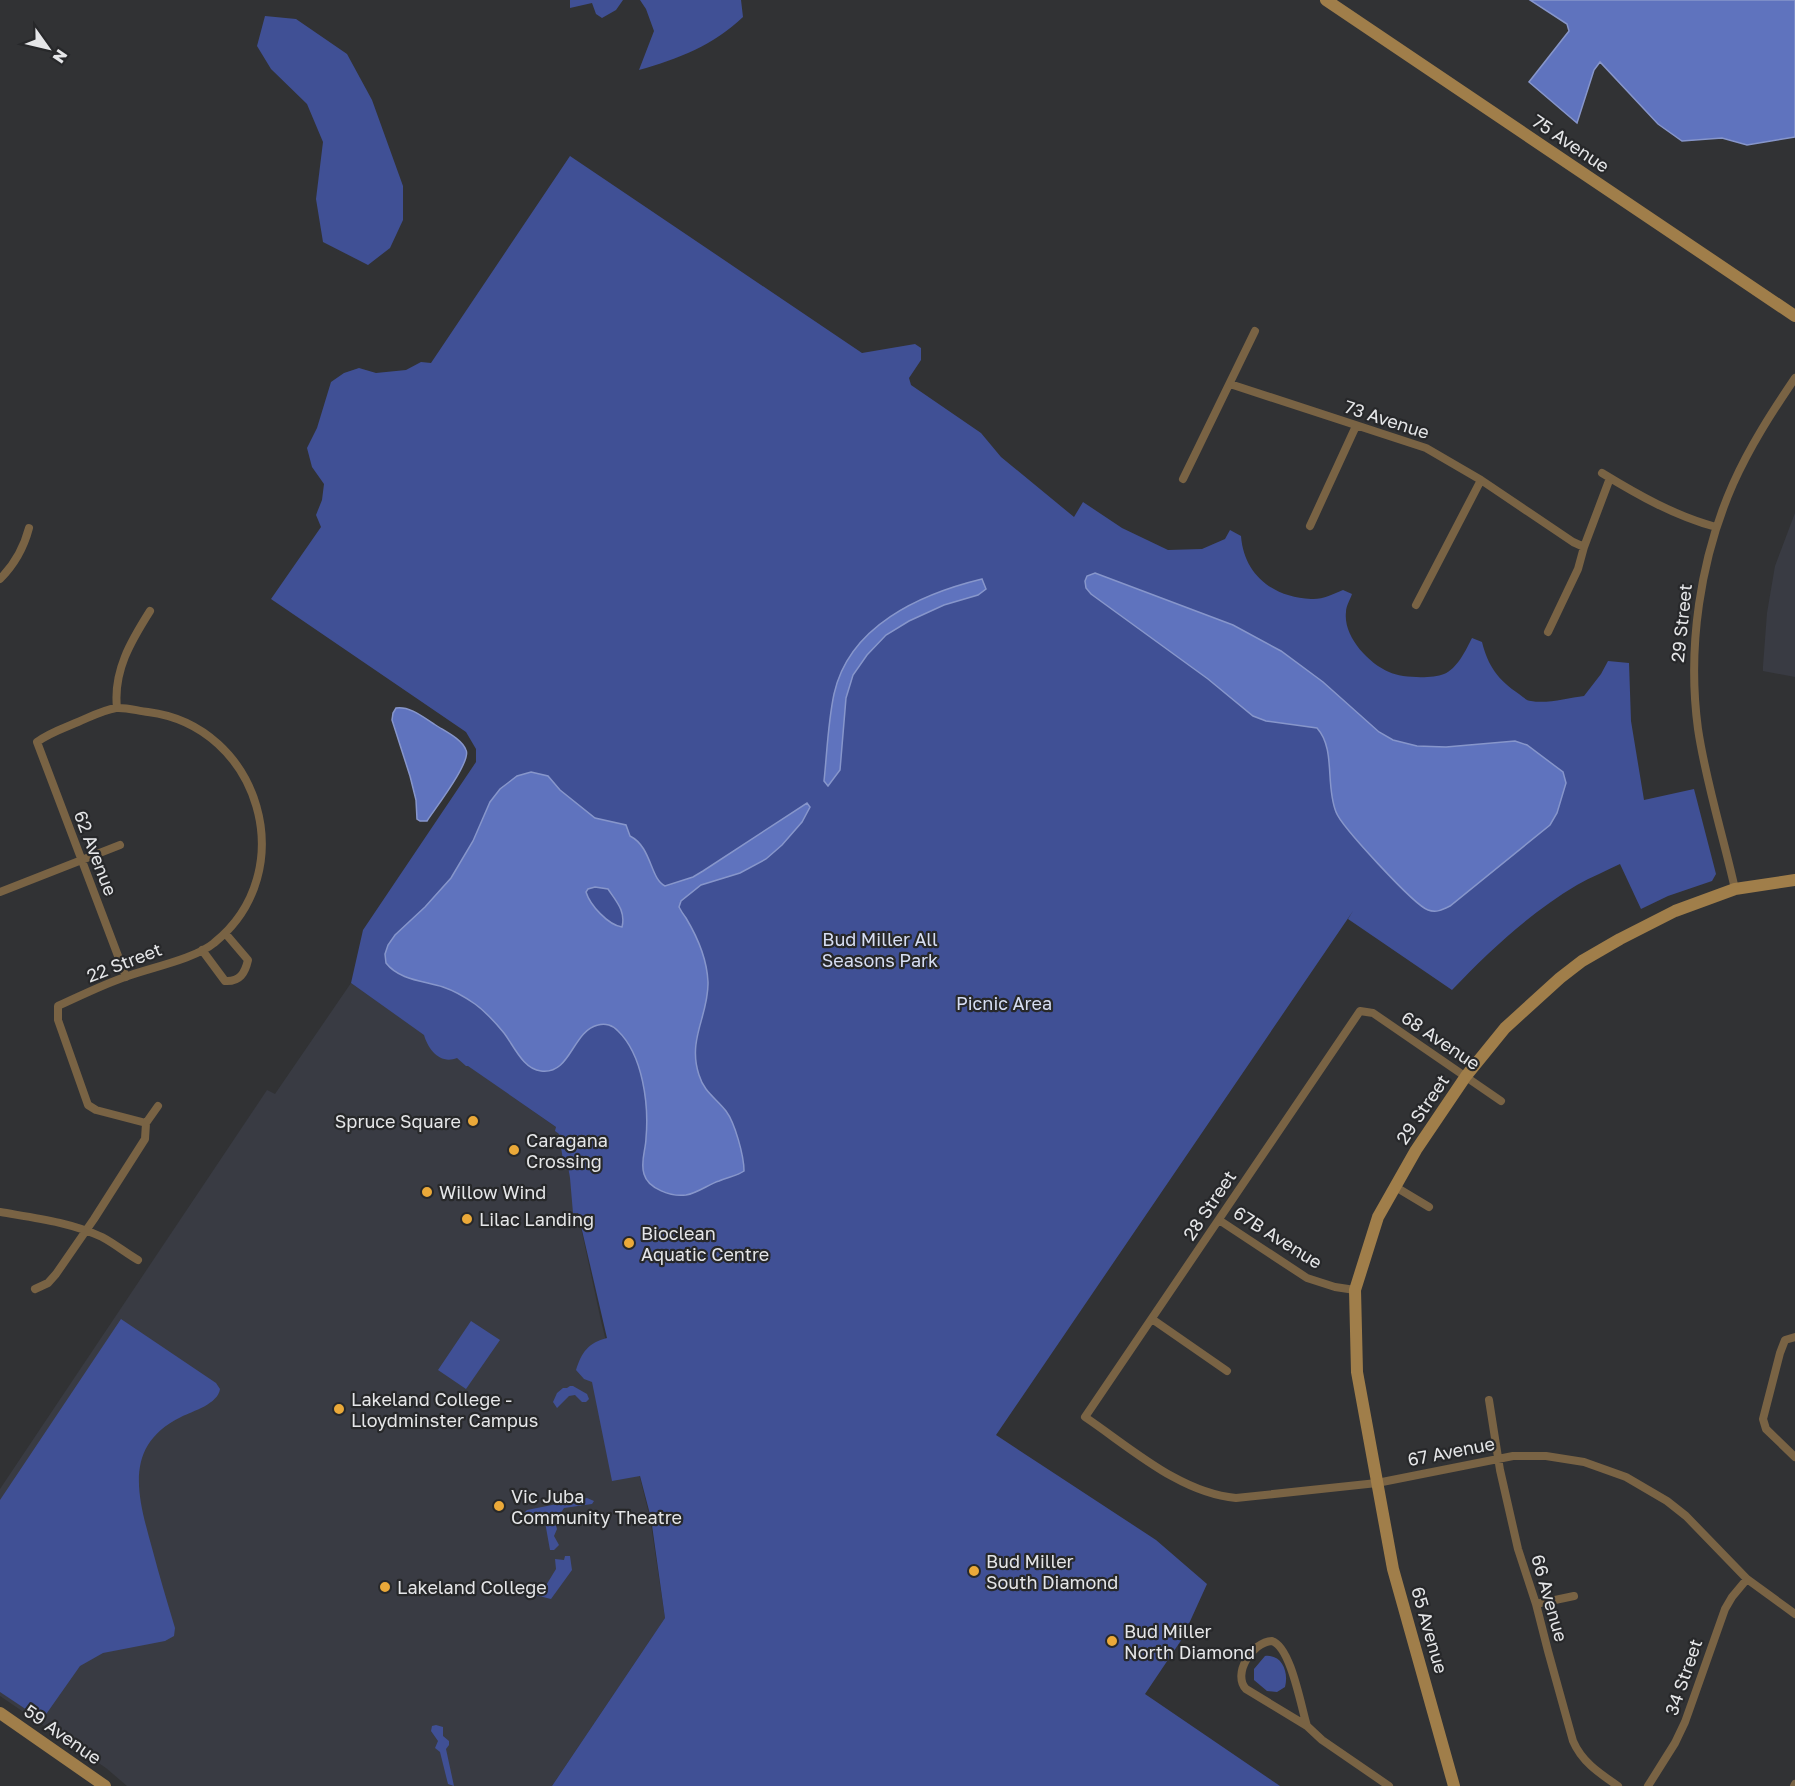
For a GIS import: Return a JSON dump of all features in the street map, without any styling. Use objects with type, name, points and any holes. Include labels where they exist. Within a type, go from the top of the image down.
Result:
[{"type":"street","name":"75 Avenue","points":[[1326,0],[1795,316]]},
{"type":"street","points":[[1183,479],[1255,331]]},
{"type":"street","name":"29 Street","points":[[1735,889],[1707,780],[1698,727],[1694,672],[1697,622],[1706,566],[1716,527],[1733,484],[1751,448],[1795,378]]},
{"type":"street","name":"73 Avenue","points":[[1230,384],[1426,448],[1481,480],[1572,542],[1584,547]]},
{"type":"street","points":[[1310,526],[1356,426]]},
{"type":"street","points":[[1548,632],[1578,569],[1606,475],[1667,510],[1690,520],[1716,527]]},
{"type":"street","points":[[1416,605],[1481,480]]},
{"type":"street","points":[[0,579],[9,571],[21,550],[29,528]]},
{"type":"street","points":[[117,708],[116,692],[120,667],[131,642],[150,611]]},
{"type":"street","name":"62 Avenue","points":[[117,708],[55,731],[37,742],[126,977]]},
{"type":"street","name":"22 Street","points":[[117,708],[178,718],[225,750],[238,764],[249,782],[260,823],[262,852],[247,903],[225,933],[213,944],[58,1006],[58,1020],[88,1105],[96,1110],[146,1123]]},
{"type":"street","points":[[0,891],[120,845]]},
{"type":"street","name":"29 Street","points":[[1377,1483],[1357,1372],[1355,1290],[1378,1217],[1394,1186],[1466,1076],[1518,1015],[1582,961],[1654,920],[1735,889],[1795,880]]},
{"type":"street","points":[[202,950],[225,981],[232,982],[238,979],[245,971],[248,960],[225,933]]},
{"type":"street","name":"68 Avenue","points":[[1360,1011],[1373,1013],[1502,1101]]},
{"type":"street","name":"28 Street","points":[[1085,1417],[1360,1011]]},
{"type":"street","points":[[35,1289],[48,1282],[56,1274],[86,1231],[145,1139],[146,1123],[158,1106]]},
{"type":"street","points":[[1394,1186],[1429,1207]]},
{"type":"street","points":[[0,1212],[58,1222],[86,1231],[104,1238],[138,1260]]},
{"type":"street","name":"67B Avenue","points":[[1220,1220],[1307,1278],[1335,1287],[1355,1290]]},
{"type":"street","points":[[1152,1319],[1227,1371]]},
{"type":"street","points":[[1795,1337],[1785,1340],[1763,1419],[1766,1429],[1795,1457]]},
{"type":"street","name":"66 Avenue","points":[[1489,1400],[1497,1458],[1518,1549],[1579,1753],[1592,1767],[1618,1786]]},
{"type":"street","name":"67 Avenue","points":[[1085,1417],[1177,1480],[1203,1492],[1224,1497],[1236,1498],[1377,1483],[1497,1458],[1546,1456],[1584,1462],[1626,1477],[1656,1493],[1686,1516],[1747,1579],[1795,1614]]},
{"type":"street","name":"65 Avenue","points":[[1377,1483],[1393,1569],[1454,1786]]},
{"type":"street","name":"34 Street","points":[[1648,1786],[1675,1743],[1685,1722],[1725,1609],[1747,1579]]},
{"type":"street","points":[[1536,1604],[1574,1596]]},
{"type":"street","points":[[1306,1726],[1286,1656],[1277,1643],[1265,1642],[1254,1651],[1243,1668],[1240,1677],[1246,1689],[1306,1726],[1322,1740],[1389,1786]]},
{"type":"street","name":"59 Avenue","points":[[0,1713],[105,1786]]},
{"type":"shaded area","points":[[1530,0],[1795,0],[1795,137],[1747,145],[1722,138],[1682,141],[1658,124],[1600,62],[1594,70],[1577,123],[1529,82],[1569,31],[1567,24]]},
{"type":"shaded area","points":[[1795,513],[1795,677],[1763,671],[1763,666],[1767,613],[1775,566]]},
{"type":"shaded area","points":[[1095,573],[1233,625],[1281,651],[1323,682],[1379,732],[1393,740],[1417,746],[1446,747],[1515,741],[1527,745],[1563,772],[1566,783],[1557,813],[1550,825],[1450,906],[1442,910],[1428,910],[1408,895],[1364,848],[1336,812],[1326,746],[1317,728],[1266,721],[1253,716],[1208,679],[1091,594],[1086,588],[1085,581],[1087,576]]},
{"type":"shaded area","points":[[982,579],[986,589],[978,595],[944,605],[909,621],[886,635],[867,655],[853,675],[846,698],[840,770],[828,786],[824,781],[834,694],[842,670],[855,649],[890,617],[912,604],[958,585]]},
{"type":"shaded area","points":[[396,708],[411,710],[421,715],[456,738],[466,750],[466,756],[458,774],[427,821],[417,819],[416,800],[410,776],[392,720]]},
{"type":"shaded area","points":[[531,772],[548,776],[560,790],[595,818],[626,825],[630,836],[643,847],[656,877],[665,886],[693,877],[807,803],[810,807],[802,822],[766,859],[740,873],[701,885],[681,901],[679,907],[698,941],[707,973],[707,994],[695,1050],[699,1075],[704,1086],[726,1111],[733,1123],[742,1157],[744,1171],[741,1173],[686,1195],[661,1191],[650,1184],[643,1169],[647,1125],[645,1096],[639,1067],[627,1041],[614,1027],[603,1024],[589,1029],[559,1066],[541,1071],[524,1062],[501,1029],[475,1004],[460,994],[398,973],[386,963],[385,954],[395,935],[451,878],[473,841],[490,802],[500,789],[517,776]],"holes":[[[595,887],[608,889],[623,916],[622,927],[611,923],[600,914],[586,892]]]},
{"type":"shaded area","name":"Lakeland College - Lloydminster Campus","points":[[351,983],[560,1130],[601,1321],[650,1518],[665,1618],[552,1786],[127,1786],[106,1768],[0,1696],[0,1489],[267,1090],[275,1094]]},
{"type":"green space","points":[[570,0],[623,0],[616,10],[602,18],[596,14],[592,3],[570,8]]},
{"type":"green space","points":[[640,0],[741,0],[743,17],[720,36],[695,50],[639,70],[654,31]]},
{"type":"green space","points":[[265,16],[296,19],[347,54],[372,100],[403,186],[403,220],[390,248],[368,265],[323,242],[316,199],[323,142],[307,104],[271,69],[257,46]]},
{"type":"green space","name":"Bud Miller All Seasons Park","points":[[570,156],[862,353],[915,344],[921,348],[921,360],[909,378],[911,385],[981,433],[1001,457],[1074,517],[1083,502],[1122,528],[1168,550],[1202,549],[1225,539],[1230,530],[1241,536],[1243,550],[1254,573],[1284,594],[1315,599],[1343,590],[1352,594],[1346,610],[1348,630],[1358,648],[1373,662],[1389,672],[1401,676],[1432,677],[1449,672],[1457,664],[1472,638],[1482,642],[1487,658],[1505,683],[1528,700],[1544,702],[1584,696],[1608,661],[1629,663],[1631,721],[1644,800],[1694,789],[1716,874],[1712,881],[1668,896],[1641,909],[1620,864],[1577,885],[1527,920],[1452,990],[1348,919],[1353,911],[996,1435],[1156,1540],[1207,1584],[1182,1639],[1145,1694],[1280,1786],[552,1786],[665,1618],[651,1518],[640,1476],[612,1481],[592,1382],[584,1379],[576,1370],[587,1349],[607,1338],[578,1213],[573,1213],[567,1161],[563,1160],[559,1134],[555,1131],[556,1127],[457,1058],[451,1060],[440,1057],[428,1045],[424,1035],[351,983],[363,930],[476,762],[476,749],[466,732],[271,599],[321,527],[316,515],[322,500],[324,484],[312,467],[307,448],[317,428],[331,382],[344,373],[359,368],[376,373],[406,370],[421,362],[431,363]]},
{"type":"green space","points":[[121,1319],[216,1383],[220,1389],[210,1403],[162,1429],[150,1443],[142,1458],[139,1474],[142,1510],[175,1628],[174,1636],[165,1641],[103,1653],[80,1666],[42,1720],[0,1692],[0,1500]]},
{"type":"green space","points":[[471,1321],[500,1340],[466,1389],[438,1370]]},
{"type":"green space","points":[[570,1386],[587,1394],[589,1399],[582,1402],[575,1395],[569,1396],[557,1408],[553,1402],[557,1393]]},
{"type":"green space","points":[[587,1498],[594,1501],[592,1504],[564,1508],[555,1522],[557,1529],[554,1536],[559,1545],[554,1550],[550,1550],[545,1522],[536,1516],[528,1516],[525,1512]]},
{"type":"green space","points":[[565,1556],[570,1556],[572,1570],[551,1599],[535,1595],[534,1591],[539,1586],[545,1587],[556,1569],[555,1559],[564,1560]]},
{"type":"green space","points":[[1265,1656],[1276,1658],[1285,1670],[1285,1687],[1277,1692],[1267,1691],[1254,1680],[1254,1669]]},
{"type":"green space","points":[[432,1726],[443,1727],[443,1736],[449,1741],[446,1749],[454,1786],[448,1784],[440,1752],[435,1748],[438,1741],[431,1731]]},
{"type":"place","name":"Spruce Square","points":[[473,1121]]},
{"type":"place","name":"Caragana Crossing","points":[[514,1150]]},
{"type":"place","name":"Willow Wind","points":[[427,1192]]},
{"type":"place","name":"Lilac Landing","points":[[467,1219]]},
{"type":"place","name":"Bioclean Aquatic Centre","points":[[629,1243]]},
{"type":"place","name":"Lakeland College - Lloydminster Campus","points":[[339,1409]]},
{"type":"place","name":"Vic Juba Community Theatre","points":[[499,1506]]},
{"type":"place","name":"Bud Miller South Diamond","points":[[974,1571]]},
{"type":"place","name":"Lakeland College","points":[[385,1587]]},
{"type":"place","name":"Bud Miller North Diamond","points":[[1112,1641]]},
{"type":"park label","name":"Picnic Area","points":[[1004,1003]]}]
